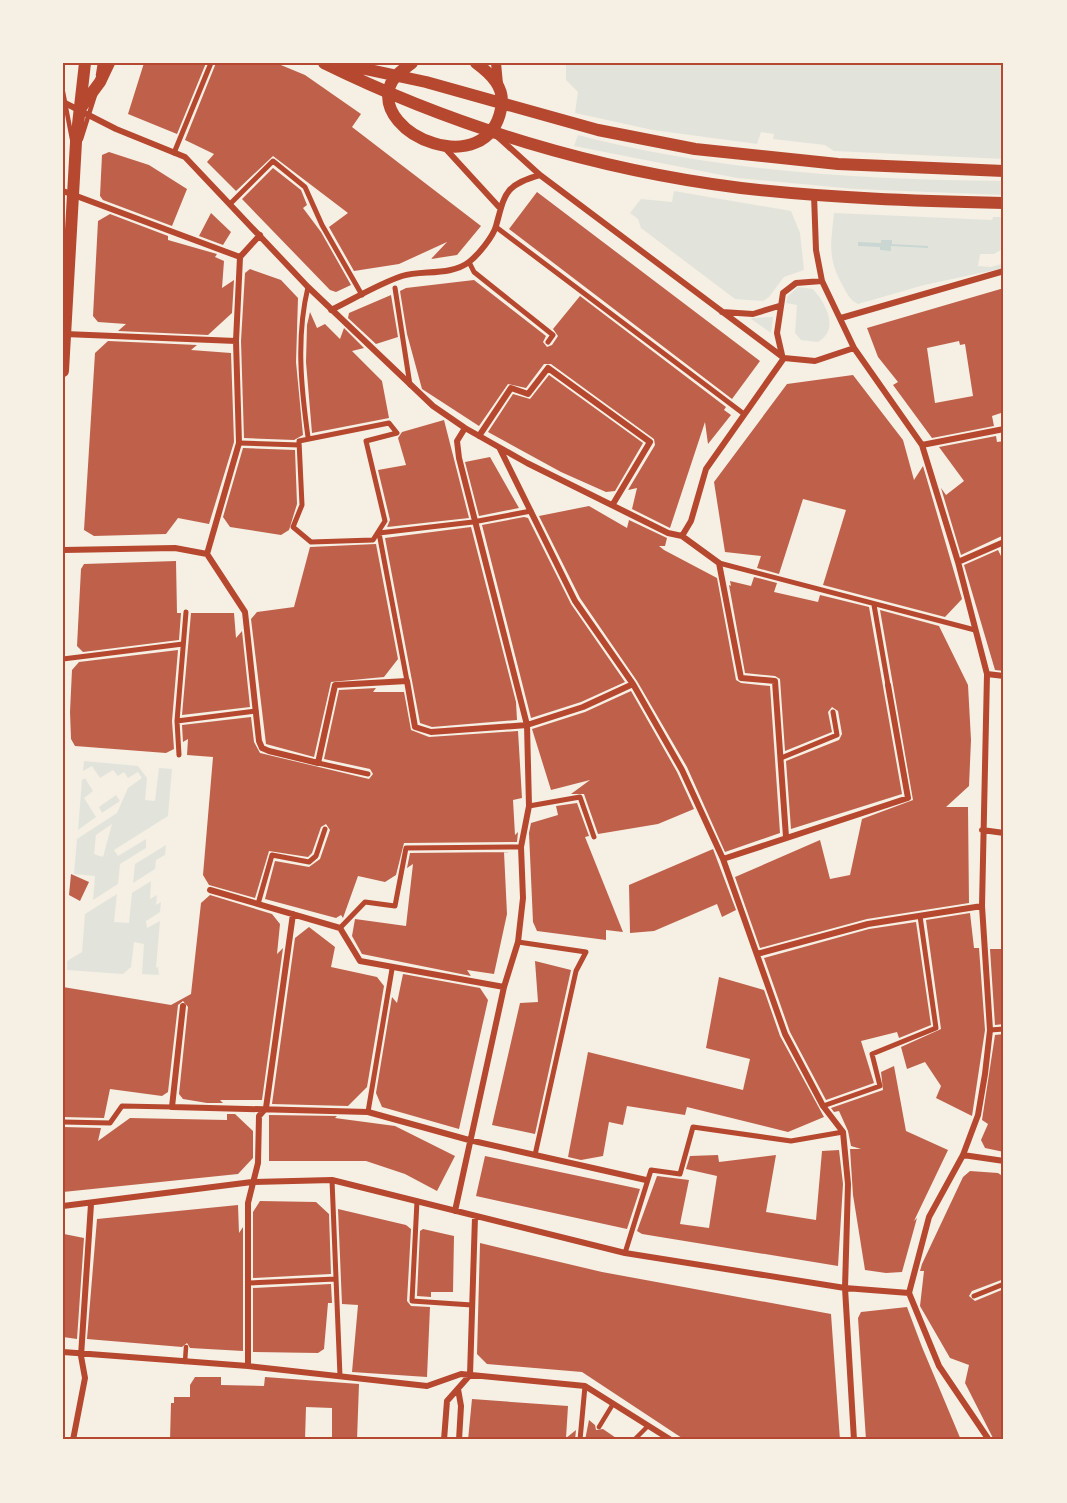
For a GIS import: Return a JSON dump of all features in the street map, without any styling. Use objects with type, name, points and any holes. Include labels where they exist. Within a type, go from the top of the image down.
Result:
[{"type":"main road","points":[[85,63],[85,113]]},
{"type":"main road","points":[[63,371],[68,193],[85,113],[109,63]]},
{"type":"main road","points":[[324,63],[388,93],[492,132],[557,151],[657,174],[742,188],[814,195],[1004,202]]},
{"type":"main road","points":[[337,63],[502,103],[563,122],[656,142],[812,162],[1004,171]]},
{"type":"main road","points":[[412,63],[391,83],[388,93],[393,110],[404,127],[422,139],[444,147],[469,144],[492,132],[500,117],[502,103],[498,84],[476,63]]},
{"type":"street","points":[[174,153],[211,63]]},
{"type":"street","points":[[496,63],[498,84]]},
{"type":"street","points":[[64,102],[185,158],[231,203],[331,310],[410,386],[433,406],[465,428],[668,533],[682,536],[719,563],[975,630]]},
{"type":"street","points":[[492,132],[540,176],[784,358],[815,361],[854,348]]},
{"type":"street","points":[[444,147],[499,207]]},
{"type":"street","points":[[231,203],[273,161],[305,187],[322,225],[362,295]]},
{"type":"street","points":[[331,310],[400,277],[454,268],[469,262],[496,227],[499,207],[516,184],[540,176]]},
{"type":"street","points":[[68,193],[240,257]]},
{"type":"street","points":[[814,195],[816,250],[822,281],[854,348],[922,445],[958,562],[987,674],[982,906],[990,1030],[978,1115],[963,1155],[929,1216],[909,1293],[939,1366],[989,1440]]},
{"type":"street","points":[[496,227],[744,414]]},
{"type":"street","points":[[207,554],[239,443],[236,341],[240,257],[260,235]]},
{"type":"street","points":[[469,262],[474,272],[553,335],[548,342]]},
{"type":"street","points":[[841,318],[1004,271]]},
{"type":"street","points":[[784,358],[777,341],[779,306],[783,293],[796,283],[822,281]]},
{"type":"street","points":[[308,287],[301,318],[302,389],[308,437]]},
{"type":"street","points":[[395,288],[410,386]]},
{"type":"street","points":[[722,312],[763,313],[779,306]]},
{"type":"street","points":[[65,334],[236,341]]},
{"type":"street","points":[[682,536],[692,521],[706,469],[784,358]]},
{"type":"street","points":[[479,436],[511,388],[528,394],[548,368],[650,442],[614,504]]},
{"type":"street","points":[[389,423],[397,433],[366,441],[385,521],[373,540],[311,542],[293,527],[302,506],[297,451],[299,445],[300,439],[308,437],[389,423]]},
{"type":"street","points":[[455,1211],[504,987],[518,942],[522,898],[521,847],[529,806],[527,725],[473,522],[457,448],[460,433],[465,428]]},
{"type":"street","points":[[922,445],[1004,429]]},
{"type":"street","points":[[239,443],[299,445]]},
{"type":"street","points":[[499,447],[575,601],[633,684],[682,770],[723,859],[785,1034],[823,1106],[843,1132],[848,1185],[845,1288],[854,1440]]},
{"type":"street","points":[[379,533],[473,522],[531,511]]},
{"type":"street","points":[[379,533],[415,727],[431,732],[527,725],[583,707],[633,684]]},
{"type":"street","points":[[958,562],[1004,542]]},
{"type":"street","points":[[63,550],[175,548],[207,554],[245,612],[260,745],[269,751],[368,774]]},
{"type":"street","points":[[719,563],[741,678],[776,681],[786,837]]},
{"type":"street","points":[[723,859],[908,798],[874,605]]},
{"type":"street","points":[[179,754],[177,722],[186,612]]},
{"type":"street","points":[[63,659],[183,644]]},
{"type":"street","points":[[987,674],[1004,676]]},
{"type":"street","points":[[318,763],[335,685],[407,681]]},
{"type":"street","points":[[177,722],[256,711]]},
{"type":"street","points":[[781,758],[837,735],[833,712]]},
{"type":"street","points":[[529,806],[580,796],[594,837]]},
{"type":"street","points":[[258,904],[272,855],[309,862],[316,856],[325,829]]},
{"type":"street","points":[[982,830],[1004,833]]},
{"type":"street","points":[[340,928],[364,902],[396,906],[406,848],[521,847]]},
{"type":"street","points":[[210,890],[340,928],[360,961],[392,969],[504,987]]},
{"type":"street","points":[[757,954],[868,924],[982,906]]},
{"type":"street","points":[[248,1366],[248,1203],[258,1162],[259,1116],[266,1108],[293,914]]},
{"type":"street","points":[[823,1106],[880,1086],[872,1054],[936,1028],[920,916]]},
{"type":"street","points":[[518,942],[586,952],[576,971],[535,1155]]},
{"type":"street","points":[[368,1112],[392,969]]},
{"type":"street","points":[[172,1107],[183,1006]]},
{"type":"street","points":[[990,1030],[1004,1029]]},
{"type":"street","points":[[63,1122],[110,1123],[122,1106],[368,1112],[469,1140],[646,1180]]},
{"type":"street","points":[[625,1253],[651,1170],[680,1174],[693,1127],[791,1141],[843,1132]]},
{"type":"street","points":[[963,1155],[1004,1161]]},
{"type":"street","points":[[63,1206],[252,1182],[332,1180],[625,1253],[845,1288],[909,1293]]},
{"type":"street","points":[[332,1180],[340,1376]]},
{"type":"street","points":[[417,1201],[412,1301],[472,1305]]},
{"type":"street","points":[[73,1440],[85,1378],[81,1356],[91,1204]]},
{"type":"street","points":[[444,1440],[447,1401],[470,1375],[475,1217]]},
{"type":"street","points":[[248,1283],[335,1279]]},
{"type":"street","points":[[974,1296],[1004,1284]]},
{"type":"street","points":[[63,1352],[81,1356],[248,1366],[427,1386],[460,1374],[585,1386],[670,1440]]},
{"type":"street","points":[[580,1440],[585,1386]]},
{"type":"street","points":[[458,1389],[461,1406],[459,1440]]},
{"type":"lane","points":[[96,89],[100,63]]},
{"type":"lane","points":[[63,92],[76,151]]},
{"type":"lane","points":[[240,1274],[248,1274]]},
{"type":"lane","points":[[185,1362],[186,1347]]},
{"type":"lane","points":[[599,1427],[613,1404]]},
{"type":"lane","points":[[634,1440],[648,1426]]},
{"type":"shaded area","points":[[566,63],[1004,63],[1004,159],[834,151],[825,145],[773,139],[774,134],[761,132],[757,144],[653,130],[575,113],[578,92],[566,80]]},
{"type":"shaded area","points":[[578,135],[682,157],[789,171],[897,178],[1004,181],[1004,195],[854,189],[737,178],[574,146]]},
{"type":"shaded area","points":[[674,191],[791,211],[800,233],[804,270],[784,277],[769,297],[763,301],[735,299],[641,228],[638,219],[630,213],[641,199],[672,202]]},
{"type":"shaded area","points":[[834,213],[992,220],[993,217],[1004,217],[1004,248],[994,254],[980,254],[978,266],[991,267],[1004,263],[1004,268],[924,285],[858,304],[847,294],[834,267],[831,251]]},
{"type":"shaded area","points":[[881,240],[892,240],[892,244],[928,246],[928,248],[891,246],[891,251],[880,250],[880,247],[858,246],[858,242],[881,243]]},
{"type":"shaded area","points":[[798,287],[813,289],[829,316],[828,330],[825,337],[818,342],[801,340],[795,333],[797,305],[786,303],[788,296]]},
{"type":"shaded area","points":[[773,317],[771,333],[751,319],[752,318]]},
{"type":"shaded area","points":[[84,761],[138,766],[147,778],[145,800],[155,801],[159,768],[172,769],[168,816],[114,850],[118,856],[146,839],[146,848],[120,864],[118,884],[93,900],[95,876],[74,874],[77,839],[117,813],[128,788],[142,778],[138,772],[128,778],[124,772],[118,776],[113,770],[100,778],[92,766],[83,771]],"holes":[[[112,824],[103,857],[94,854],[96,835]]]},
{"type":"shaded area","points":[[85,778],[93,791],[84,798],[96,817],[78,830],[82,780]]},
{"type":"shaded area","points":[[116,795],[120,801],[102,813],[99,807]]},
{"type":"shaded area","points":[[166,845],[165,855],[156,860],[155,869],[133,883],[135,864]]},
{"type":"shaded area","points":[[151,881],[150,899],[157,895],[156,905],[161,902],[160,912],[146,921],[147,928],[160,921],[156,968],[158,967],[159,975],[142,974],[144,944],[134,942],[131,967],[123,974],[67,970],[67,961],[82,952],[85,914],[117,894],[114,922],[129,923],[132,893]]},
{"type":"building","points":[[144,63],[206,63],[177,134],[128,114]]},
{"type":"building","points":[[216,63],[276,63],[305,75],[361,114],[352,127],[481,226],[457,255],[431,259],[447,242],[399,264],[354,271],[329,227],[348,213],[273,156],[236,191],[207,162],[214,154],[185,140]]},
{"type":"building","points":[[109,152],[149,165],[187,189],[172,226],[103,200],[100,196],[102,155]]},
{"type":"building","points":[[273,168],[301,190],[307,205],[303,208],[321,232],[351,285],[336,292],[330,290],[242,199]]},
{"type":"building","points":[[537,192],[760,361],[732,399],[509,229]]},
{"type":"building","points":[[211,213],[231,232],[223,245],[199,236]]},
{"type":"building","points":[[110,214],[168,236],[168,240],[217,254],[215,257],[224,261],[222,288],[234,280],[232,313],[208,335],[118,331],[126,324],[98,322],[93,316],[98,221]]},
{"type":"building","points":[[250,269],[281,280],[298,298],[296,362],[303,435],[294,440],[244,438],[241,341],[245,273]]},
{"type":"building","points":[[474,280],[546,336],[543,342],[547,347],[552,345],[558,336],[553,329],[580,296],[726,407],[724,410],[731,415],[708,444],[705,422],[670,528],[632,509],[637,488],[628,490],[655,445],[654,439],[551,364],[544,364],[526,388],[508,384],[479,426],[422,389],[407,334],[400,291],[406,288]]},
{"type":"building","points":[[1004,288],[1004,412],[992,416],[994,426],[932,438],[893,385],[898,382],[878,357],[867,328]],"holes":[[[959,341],[960,345],[965,344],[973,396],[935,403],[927,348]]]},
{"type":"building","points":[[391,295],[398,337],[376,344],[348,318],[349,313]]},
{"type":"building","points":[[310,312],[317,328],[325,324],[340,339],[344,328],[364,348],[352,351],[382,381],[389,418],[312,433],[306,362],[307,325]]},
{"type":"building","points":[[108,341],[197,345],[191,350],[231,353],[234,442],[209,524],[178,518],[166,534],[94,536],[84,530],[95,353]]},
{"type":"building","points":[[549,375],[643,443],[615,491],[606,492],[561,472],[488,432],[513,394],[530,399]]},
{"type":"building","points":[[853,375],[903,440],[914,480],[923,466],[962,599],[945,617],[823,585],[846,510],[803,499],[779,574],[757,568],[761,556],[725,552],[714,482],[787,384]]},
{"type":"building","points":[[444,420],[469,518],[387,527],[390,520],[378,470],[406,465],[398,438],[402,432]]},
{"type":"building","points":[[996,436],[997,442],[1004,441],[1004,535],[961,555],[941,488],[946,495],[964,481],[939,447]]},
{"type":"building","points":[[243,448],[295,450],[297,504],[289,530],[281,535],[230,527],[223,517]]},
{"type":"building","points":[[490,457],[519,508],[479,516],[465,462]]},
{"type":"building","points":[[589,506],[627,528],[629,520],[667,538],[665,546],[659,546],[717,578],[736,680],[741,683],[770,686],[780,833],[725,852],[687,767],[637,681],[580,598],[539,516]]},
{"type":"building","points":[[528,518],[571,604],[625,682],[581,702],[531,718],[482,525]]},
{"type":"building","points":[[471,527],[516,702],[517,720],[432,727],[420,723],[385,538]]},
{"type":"building","points":[[376,544],[398,659],[384,677],[331,682],[314,757],[266,744],[251,619],[257,612],[294,607],[310,547]]},
{"type":"building","points":[[998,550],[1004,562],[1004,671],[995,670],[964,565]]},
{"type":"building","points":[[176,561],[177,613],[181,613],[179,640],[83,652],[77,646],[81,569],[84,564]]},
{"type":"building","points":[[754,577],[777,583],[774,592],[818,602],[820,595],[869,607],[902,794],[791,829],[786,761],[839,740],[842,734],[838,711],[832,707],[828,712],[832,732],[785,751],[780,679],[775,676],[745,673],[729,585],[731,586],[730,581],[751,586]]},
{"type":"building","points":[[880,610],[939,626],[968,685],[971,740],[969,786],[946,807],[968,807],[969,903],[867,919],[760,948],[735,877],[820,840],[830,879],[850,875],[862,819],[913,800]]},
{"type":"building","points":[[191,613],[234,613],[236,638],[242,631],[250,707],[182,715]]},
{"type":"building","points":[[178,650],[172,721],[174,749],[166,753],[75,746],[71,739],[72,670],[79,662]]},
{"type":"building","points":[[376,688],[373,692],[404,692],[411,730],[429,737],[518,731],[522,798],[513,800],[515,835],[518,832],[517,842],[404,843],[396,875],[385,882],[358,876],[343,918],[341,915],[336,918],[265,899],[275,861],[309,867],[320,859],[330,830],[326,824],[321,827],[312,853],[308,857],[269,851],[255,898],[209,885],[203,875],[213,757],[187,755],[188,739],[183,742],[182,725],[251,717],[254,742],[260,753],[369,779],[373,774],[370,769],[324,759],[339,690]]},
{"type":"building","points":[[631,691],[677,772],[694,809],[658,824],[598,834],[584,794],[571,794],[590,780],[551,790],[532,729],[585,712]]},
{"type":"building","points":[[577,803],[589,836],[585,837],[623,932],[606,930],[606,940],[537,931],[533,922],[529,833],[531,823],[558,815],[556,806]]},
{"type":"building","points":[[713,849],[736,910],[722,917],[717,904],[654,931],[630,933],[629,885]]},
{"type":"building","points":[[504,852],[507,914],[494,974],[467,970],[471,976],[362,954],[352,936],[355,919],[406,926],[413,864],[407,868],[410,853]]},
{"type":"building","points":[[71,874],[89,882],[80,901],[69,895]]},
{"type":"building","points":[[210,895],[272,914],[280,924],[277,954],[283,948],[262,1100],[220,1100],[223,1103],[207,1103],[183,1099],[179,1094],[188,1007],[183,1001],[178,1005],[168,1092],[162,1096],[110,1089],[104,1118],[63,1117],[63,987],[171,1005],[191,994],[201,903]]},
{"type":"building","points":[[970,913],[974,948],[979,948],[985,1030],[972,1116],[936,1098],[941,1086],[925,1062],[907,1069],[901,1047],[941,1029],[926,920]]},
{"type":"building","points":[[916,922],[931,1025],[899,1038],[897,1032],[861,1041],[874,1083],[826,1100],[790,1032],[764,958],[869,929]]},
{"type":"building","points":[[309,927],[335,947],[331,967],[377,977],[384,986],[367,1087],[348,1106],[272,1104],[295,938]]},
{"type":"building","points":[[990,949],[1004,949],[1004,1024],[995,1025]]},
{"type":"building","points":[[535,961],[571,970],[535,1134],[492,1125],[520,1003],[538,1002]]},
{"type":"building","points":[[403,974],[480,988],[488,1000],[459,1129],[382,1107],[376,1093],[392,997],[397,1003]]},
{"type":"building","points":[[719,977],[764,990],[780,1036],[824,1117],[788,1132],[687,1107],[685,1115],[627,1106],[623,1125],[609,1122],[603,1156],[581,1160],[568,1157],[588,1052],[743,1090],[750,1059],[706,1048]]},
{"type":"building","points":[[1004,1034],[1004,1152],[985,1148],[981,1140],[988,1124],[982,1120],[995,1035]]},
{"type":"building","points":[[894,1066],[906,1131],[948,1150],[914,1221],[917,1218],[902,1272],[886,1273],[865,1270],[853,1195],[850,1149],[861,1149],[851,1146],[848,1131],[839,1111],[834,1112],[831,1108],[883,1090],[881,1072]]},
{"type":"building","points":[[227,1114],[235,1114],[253,1131],[253,1158],[238,1174],[63,1192],[63,1127],[101,1128],[98,1141],[130,1118],[227,1120]]},
{"type":"building","points":[[269,1115],[337,1116],[335,1118],[395,1126],[455,1156],[437,1191],[405,1174],[366,1161],[269,1161]]},
{"type":"building","points":[[839,1150],[843,1184],[838,1266],[642,1234],[637,1231],[657,1176],[689,1180],[680,1224],[709,1228],[717,1176],[686,1169],[690,1156],[718,1155],[719,1162],[776,1155],[766,1212],[816,1220],[822,1151]]},
{"type":"building","points":[[485,1156],[640,1189],[627,1229],[476,1196]]},
{"type":"building","points":[[970,1171],[998,1173],[1004,1177],[1004,1279],[972,1291],[969,1296],[975,1301],[1004,1289],[1004,1440],[994,1440],[965,1383],[969,1365],[950,1358],[920,1306],[924,1271],[920,1271],[922,1264],[963,1177]]},
{"type":"building","points":[[260,1201],[316,1202],[329,1214],[331,1274],[253,1278],[253,1212]]},
{"type":"building","points":[[238,1205],[239,1233],[243,1227],[243,1351],[190,1348],[187,1343],[182,1347],[87,1339],[97,1219]]},
{"type":"building","points":[[338,1209],[406,1225],[411,1229],[407,1301],[411,1306],[430,1307],[427,1377],[352,1372],[358,1305],[342,1304]]},
{"type":"building","points":[[423,1229],[454,1236],[453,1292],[431,1292],[431,1297],[417,1296],[420,1231]]},
{"type":"building","points":[[64,1234],[84,1238],[77,1339],[63,1337]]},
{"type":"building","points":[[480,1243],[602,1272],[831,1314],[840,1440],[685,1440],[582,1372],[487,1364],[477,1354]]},
{"type":"building","points":[[331,1284],[332,1303],[328,1303],[324,1349],[318,1353],[253,1352],[253,1288]]},
{"type":"building","points":[[907,1307],[961,1440],[866,1440],[858,1318],[861,1312]]},
{"type":"building","points":[[195,1377],[221,1377],[221,1385],[264,1386],[265,1377],[359,1384],[357,1440],[332,1440],[332,1408],[306,1407],[305,1440],[170,1440],[171,1403],[174,1403],[174,1397],[190,1397],[190,1385]]},
{"type":"building","points":[[472,1399],[568,1406],[566,1438],[576,1430],[575,1440],[468,1440]]},
{"type":"building","points":[[589,1420],[595,1425],[596,1430],[603,1429],[619,1440],[585,1440]]}]
